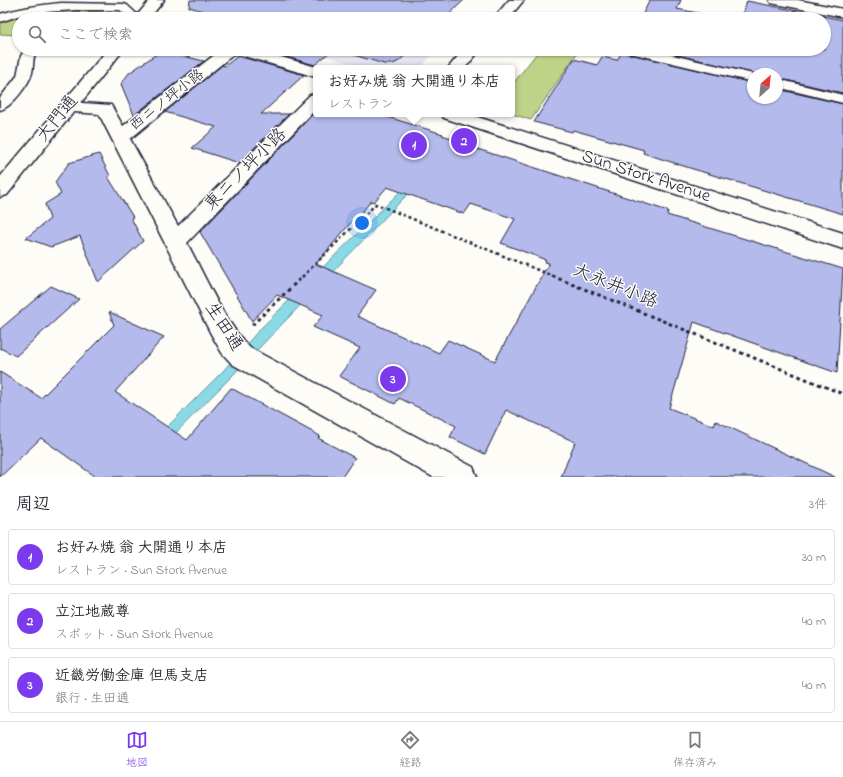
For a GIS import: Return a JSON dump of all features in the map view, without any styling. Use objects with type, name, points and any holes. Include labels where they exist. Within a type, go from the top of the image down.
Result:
[{"type":"street","points":[[147,12],[157,0]]},
{"type":"street","points":[[507,12],[516,0]]},
{"type":"street","points":[[776,0],[843,13]]},
{"type":"street","name":"大門通","points":[[0,190],[110,56]]},
{"type":"street","name":"西ニノ坪小路","points":[[121,137],[223,56]]},
{"type":"street","points":[[260,56],[313,71]]},
{"type":"street","points":[[459,65],[467,56]]},
{"type":"street","name":"東ニノ坪小路","points":[[175,242],[313,101]]},
{"type":"street","name":"生田通","points":[[68,107],[105,109],[231,345],[241,356],[462,477]]},
{"type":"street","name":"Sun Stork Avenue","points":[[459,117],[843,241]]},
{"type":"lane","points":[[15,12],[60,6],[122,8],[127,12]]},
{"type":"lane","points":[[37,9],[45,12]]},
{"type":"lane","points":[[0,18],[12,13]]},
{"type":"lane","points":[[0,106],[16,89],[25,74],[26,56]]},
{"type":"lane","points":[[660,56],[747,77]]},
{"type":"lane","points":[[783,84],[843,99]]},
{"type":"path","name":"大永井小路","points":[[231,345],[376,204],[843,394]]},
{"type":"shaded area","points":[[325,56],[431,56],[423,65],[354,65]]},
{"type":"green space","points":[[65,11],[104,12],[64,12]]},
{"type":"green space","points":[[12,18],[12,35],[0,34],[0,23]]},
{"type":"green space","points":[[535,56],[575,56],[531,120],[515,115],[515,81]]},
{"type":"water","points":[[420,172],[426,175],[132,477],[117,477],[222,372],[260,329]]},
{"type":"building","points":[[190,0],[464,0],[451,12],[206,12],[189,7]]},
{"type":"building","points":[[650,0],[681,0],[677,9],[693,12],[644,12]]},
{"type":"building","points":[[747,1],[803,12],[743,12]]},
{"type":"building","points":[[831,18],[843,20],[843,93],[783,79],[783,68],[747,68],[747,72],[682,56],[831,56]]},
{"type":"building","points":[[154,56],[182,56],[204,61],[134,115],[121,84],[129,73]]},
{"type":"building","points":[[238,56],[304,75],[261,114],[289,114],[239,163],[192,148],[216,127],[165,112],[222,65],[225,66]]},
{"type":"building","points":[[283,56],[325,56],[315,65]]},
{"type":"building","points":[[357,56],[404,56],[393,64],[384,64]]},
{"type":"building","points":[[620,56],[639,56],[747,82],[747,104],[783,104],[783,90],[843,104],[843,214],[643,153],[644,150],[573,130],[572,132],[534,122],[574,59],[597,65],[602,57],[617,60]]},
{"type":"building","points":[[313,114],[313,117],[388,117],[443,134],[442,135],[460,141],[459,143],[668,211],[667,215],[843,269],[837,373],[694,322],[669,408],[714,426],[716,421],[835,477],[561,477],[575,442],[506,410],[485,454],[450,437],[456,426],[399,398],[395,404],[339,376],[360,348],[313,327],[323,315],[277,295],[252,321],[200,232]],"holes":[[[387,187],[464,214],[471,204],[515,219],[501,243],[546,260],[545,262],[549,263],[495,361],[448,340],[439,353],[357,316],[376,290],[316,264],[353,220],[355,221],[371,201],[374,202]]]},
{"type":"building","points":[[99,154],[110,176],[108,177],[133,217],[131,218],[143,241],[98,282],[80,236],[51,247],[26,238],[50,219],[45,204],[61,194],[55,182],[69,163]]},
{"type":"building","points":[[51,286],[79,299],[16,356],[0,348],[0,329]]},
{"type":"building","points":[[109,312],[164,337],[115,392],[187,440],[231,388],[320,436],[318,438],[355,458],[342,477],[96,477],[41,438],[0,477],[0,372],[41,398],[114,325]]},
{"type":"place","name":"立江地蔵尊","points":[[464,141]]},
{"type":"place","name":"お好み焼 翁 大開通り本店","points":[[414,145]]},
{"type":"place","name":"近畿労働金庫 但馬支店","points":[[393,379]]}]
